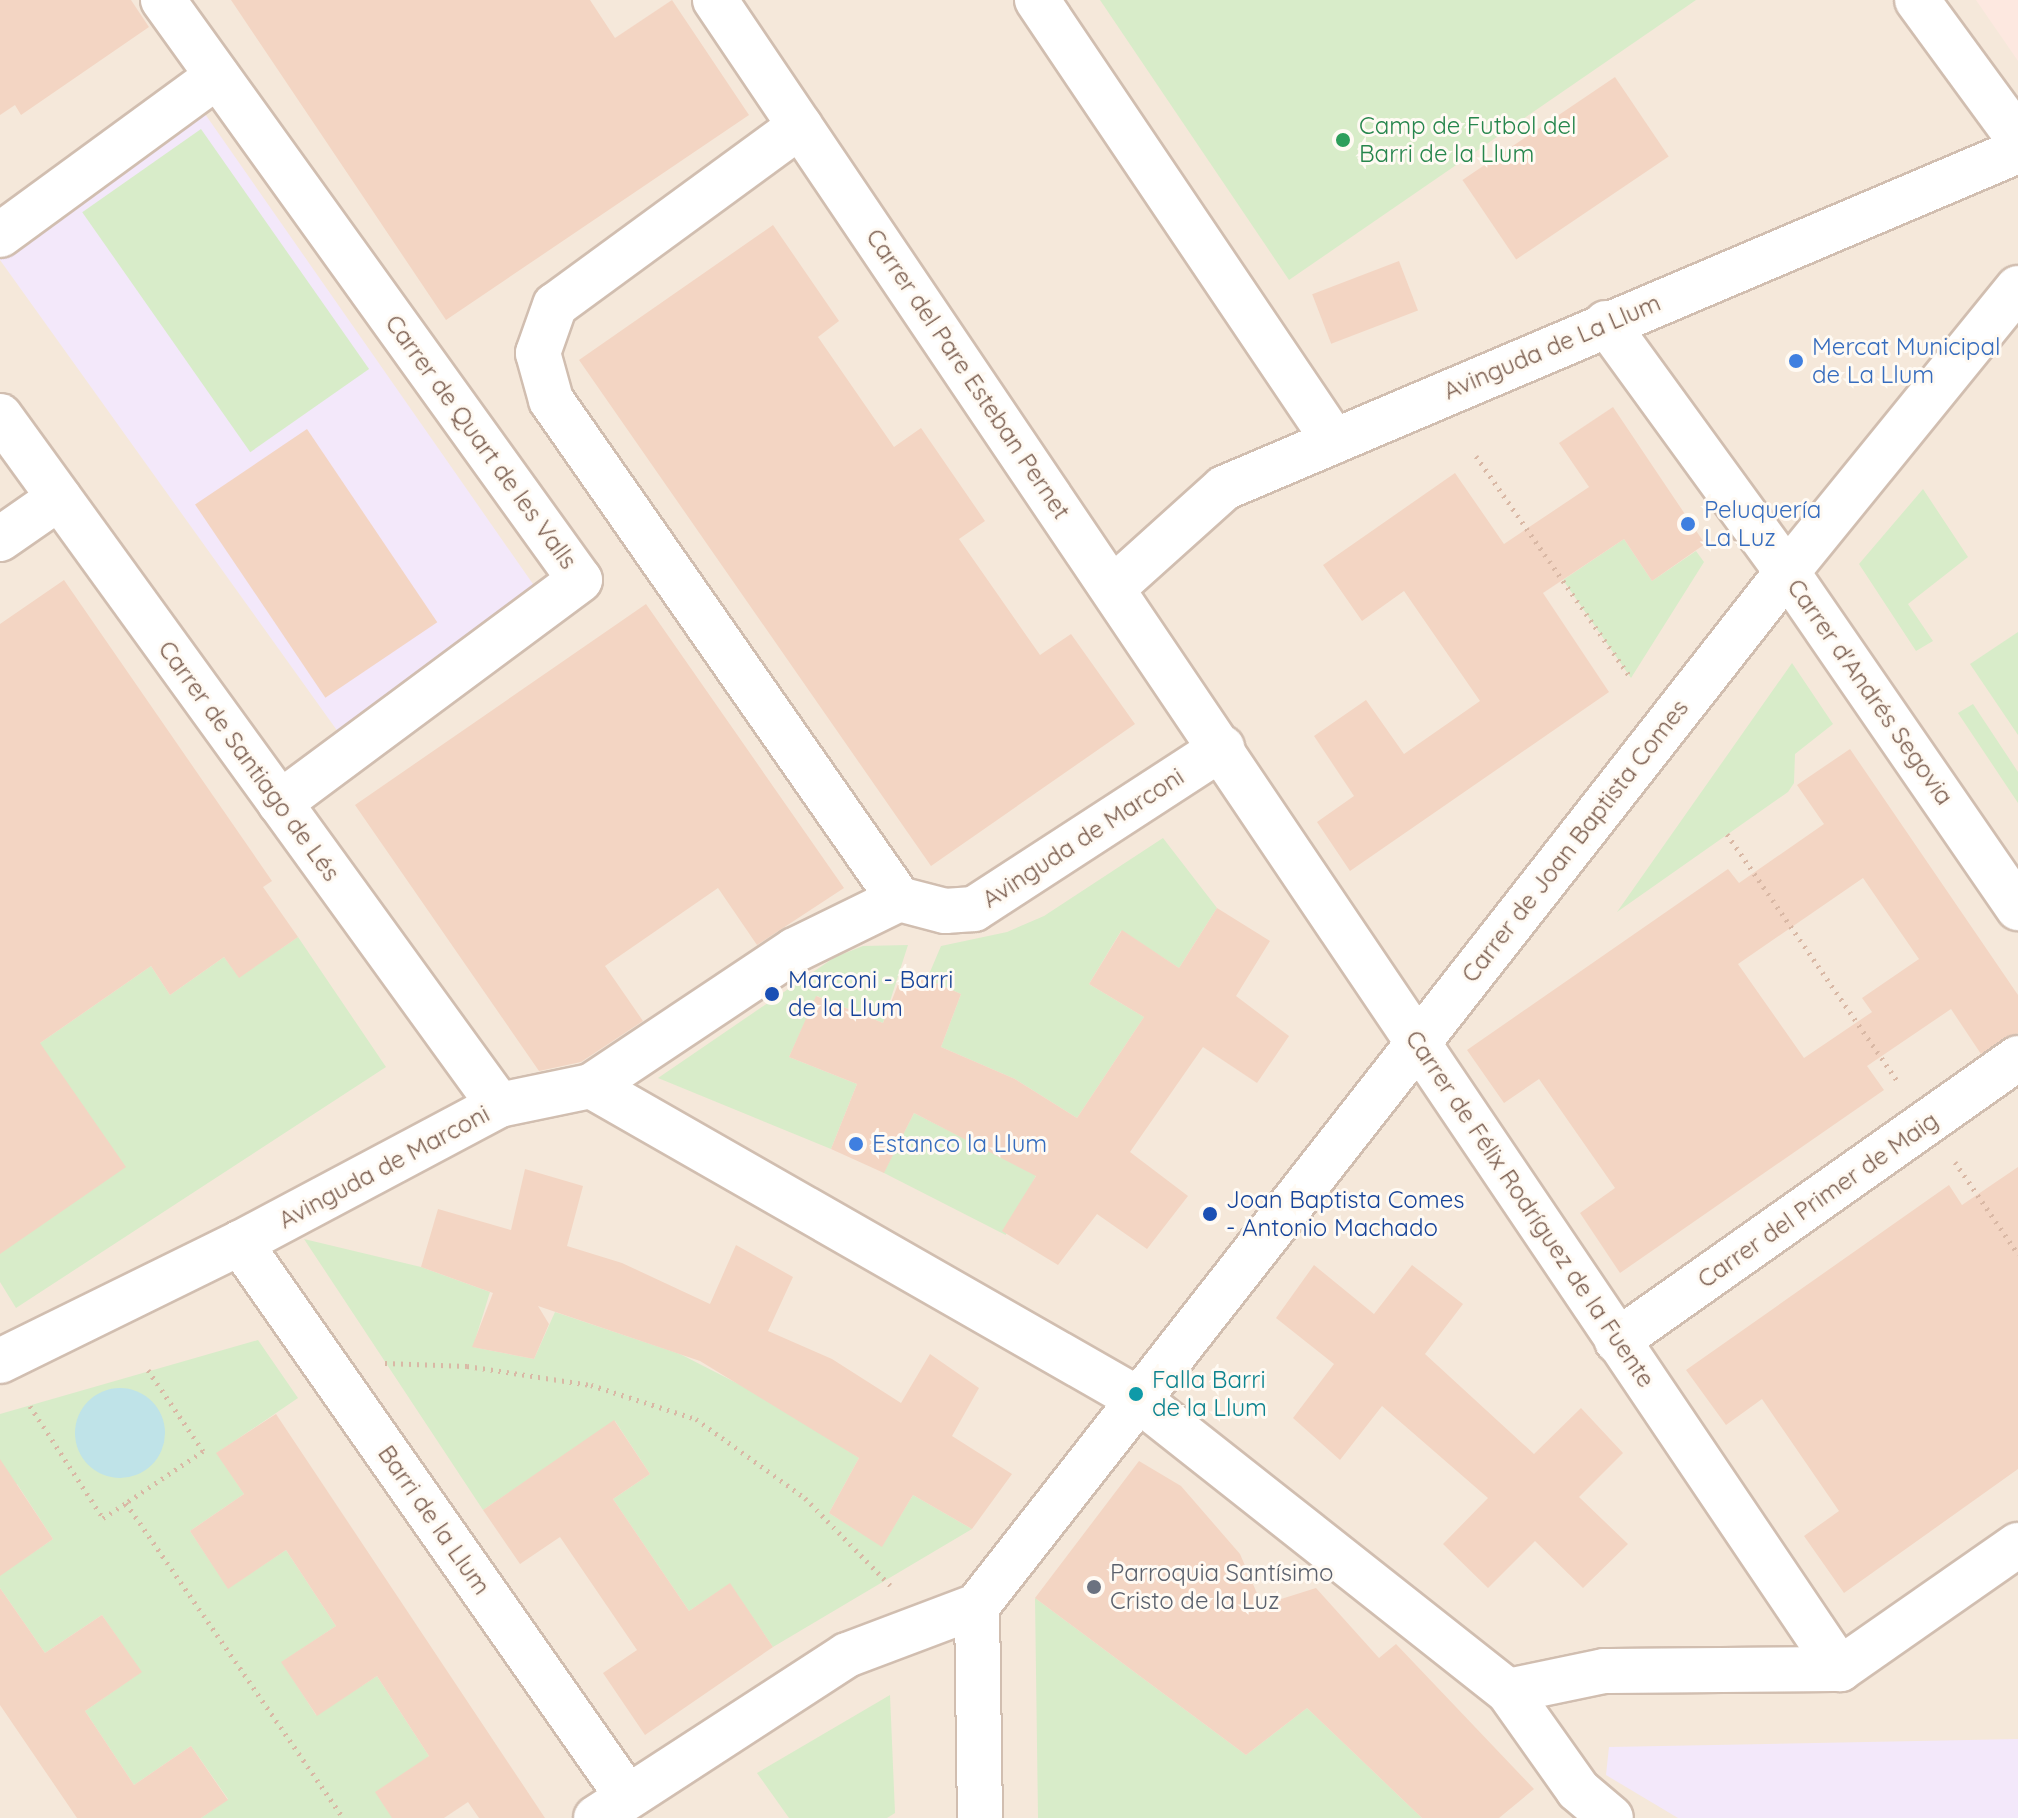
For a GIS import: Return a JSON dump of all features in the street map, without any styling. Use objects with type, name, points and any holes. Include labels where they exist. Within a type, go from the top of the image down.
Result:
[{"type":"street","name":"Carrer de Quart de les Valls","points":[[163,0],[580,580],[280,803]]},
{"type":"street","name":"Carrer del Pare Esteban Pernet","points":[[715,0],[1222,748]]},
{"type":"street","points":[[1037,0],[1334,441]]},
{"type":"street","points":[[1917,0],[2018,138]]},
{"type":"street","points":[[0,235],[217,76]]},
{"type":"street","points":[[800,126],[555,305],[538,353],[551,400],[899,899]]},
{"type":"street","name":"Avinguda de La Llum","points":[[1113,588],[1224,488],[1606,323],[2018,151]]},
{"type":"street","name":"Carrer de Joan Baptista Comes","points":[[977,1606],[1787,572],[2018,288]]},
{"type":"street","name":"Carrer d'Andrés Segovia","points":[[1606,323],[1787,572],[2018,908]]},
{"type":"street","name":"Carrer de Santiago de Lés","points":[[0,416],[499,1105]]},
{"type":"street","points":[[0,539],[59,498]]},
{"type":"street","name":"Avinguda de Marconi","points":[[0,1361],[240,1243],[499,1105],[591,1086],[795,950],[899,899],[945,911],[974,909],[1222,748]]},
{"type":"street","name":"Carrer de Félix Rodríguez de la Fuente","points":[[1222,748],[1617,1341],[1840,1669]]},
{"type":"street","name":"Carrer del Primer de Maig","points":[[1617,1341],[2018,1058]]},
{"type":"street","points":[[591,1086],[1138,1399],[1508,1691],[1578,1790],[1611,1818]]},
{"type":"street","name":"Barri de la Llum","points":[[240,1243],[611,1807]]},
{"type":"street","points":[[1508,1691],[1604,1671],[1840,1669],[2018,1545]]},
{"type":"street","points":[[611,1807],[847,1655],[977,1606],[980,1818]]},
{"type":"path","points":[[1476,456],[1631,678]]},
{"type":"path","points":[[1727,834],[1902,1087]]},
{"type":"path","points":[[1950,1155],[2018,1254]]},
{"type":"path","points":[[381,1363],[467,1366],[591,1385],[696,1419],[805,1498],[899,1594]]},
{"type":"path","points":[[30,1406],[103,1518],[203,1451],[148,1370]]},
{"type":"path","points":[[126,1503],[343,1818]]},
{"type":"shaded area","points":[[0,0],[2018,0],[2018,1818],[0,1818]]},
{"type":"shaded area","points":[[1976,0],[2018,0],[2018,61]]},
{"type":"shaded area","points":[[205,114],[542,597],[341,736],[0,260],[0,254]]},
{"type":"shaded area","points":[[2018,1739],[2018,1818],[1678,1818],[1606,1775],[1609,1747]]},
{"type":"green space","name":"Camp de Futbol del Barri de la Llum","points":[[1100,0],[1696,0],[1289,280]]},
{"type":"green space","points":[[201,129],[369,369],[250,452],[82,212]]},
{"type":"green space","points":[[1923,489],[1968,557],[1908,604],[1933,641],[1916,651],[1859,564]]},
{"type":"green space","points":[[1624,539],[1652,581],[1696,551],[1704,562],[1631,678],[1563,580]]},
{"type":"green space","points":[[2018,632],[2018,735],[1970,664]]},
{"type":"green space","points":[[1792,663],[1833,724],[1795,754],[1794,783],[1788,792],[1617,912]]},
{"type":"green space","points":[[1973,704],[2018,772],[2018,803],[1958,713]]},
{"type":"green space","points":[[1163,838],[1217,908],[1179,968],[1121,931],[1089,984],[1144,1017],[1077,1118],[1015,1079],[941,1047],[961,994],[927,979],[941,946],[1007,932],[1044,916]]},
{"type":"green space","points":[[298,937],[386,1067],[16,1308],[0,1282],[0,1254],[40,1043],[151,966],[170,995],[224,957],[239,977]]},
{"type":"green space","points":[[908,945],[883,1023],[817,996],[789,1057],[857,1084],[831,1149],[658,1078],[835,957],[863,946]]},
{"type":"green space","points":[[914,1113],[1036,1175],[1006,1235],[884,1173]]},
{"type":"green space","points":[[304,1239],[421,1267],[490,1292],[473,1347],[534,1359],[555,1312],[680,1354],[774,1402],[859,1458],[829,1513],[882,1546],[913,1495],[972,1529],[773,1647],[730,1584],[689,1611],[613,1499],[650,1474],[615,1421],[483,1510]]},
{"type":"green space","points":[[258,1340],[298,1398],[217,1453],[244,1494],[190,1531],[228,1588],[286,1550],[336,1626],[282,1662],[316,1715],[377,1676],[429,1756],[392,1818],[201,1818],[228,1799],[191,1746],[134,1785],[85,1711],[141,1672],[102,1615],[45,1653],[0,1588],[0,1575],[53,1539],[17,1484],[0,1495],[0,1414]]},
{"type":"green space","points":[[1035,1598],[1246,1755],[1307,1708],[1422,1818],[1038,1818]]},
{"type":"green space","points":[[890,1695],[895,1813],[887,1818],[789,1818],[757,1773]]},
{"type":"water","points":[[120,1388],[137,1392],[152,1401],[161,1416],[165,1433],[161,1450],[152,1465],[137,1474],[120,1478],[103,1474],[88,1465],[79,1450],[75,1433],[79,1416],[88,1401],[103,1392]]},
{"type":"building","points":[[0,0],[131,0],[149,27],[21,115],[15,105],[0,115]]},
{"type":"building","points":[[231,0],[590,0],[615,38],[672,0],[749,115],[446,320]]},
{"type":"building","points":[[1615,77],[1669,157],[1516,259],[1462,180]]},
{"type":"building","points":[[773,225],[839,321],[818,337],[894,447],[921,428],[985,521],[959,539],[1040,655],[1071,634],[1135,724],[931,866],[579,360]]},
{"type":"building","points":[[1399,261],[1418,310],[1331,344],[1312,294]]},
{"type":"building","points":[[1613,407],[1705,544],[1652,581],[1624,539],[1543,593],[1609,692],[1350,871],[1317,822],[1354,796],[1314,736],[1366,700],[1404,754],[1480,701],[1404,591],[1362,621],[1323,565],[1455,473],[1504,544],[1589,487],[1559,443]]},
{"type":"building","points":[[307,429],[437,622],[325,698],[195,504]]},
{"type":"building","points":[[64,580],[272,881],[263,887],[298,937],[239,978],[224,957],[170,995],[151,966],[40,1043],[126,1167],[0,1254],[0,624]]},
{"type":"building","points":[[646,604],[844,888],[757,945],[718,888],[605,966],[643,1021],[581,1062],[539,1071],[355,805]]},
{"type":"building","points":[[1850,749],[2018,995],[2018,1033],[1981,1054],[1951,1009],[1867,1066],[1884,1090],[1620,1273],[1580,1213],[1615,1188],[1539,1079],[1504,1103],[1467,1050],[1728,869],[1739,883],[1824,824],[1797,785]],"holes":[[[1863,878],[1919,959],[1862,998],[1872,1012],[1804,1058],[1738,964]]]},
{"type":"building","points":[[1217,908],[1270,941],[1236,996],[1289,1036],[1257,1083],[1203,1047],[1130,1152],[1188,1196],[1147,1249],[1097,1214],[1058,1265],[1002,1231],[1036,1176],[914,1113],[884,1173],[831,1149],[857,1084],[789,1057],[816,996],[883,1023],[904,969],[961,994],[941,1047],[1015,1079],[1077,1118],[1144,1017],[1089,984],[1122,930],[1179,968]]},
{"type":"building","points":[[2018,1167],[2018,1469],[1844,1593],[1804,1536],[1839,1511],[1762,1399],[1726,1425],[1686,1370],[1949,1185],[1962,1205]]},
{"type":"building","points":[[525,1169],[583,1186],[567,1246],[622,1263],[710,1304],[736,1245],[793,1277],[768,1331],[832,1359],[901,1403],[930,1354],[979,1388],[952,1436],[1012,1474],[972,1529],[913,1495],[882,1547],[829,1513],[859,1458],[700,1361],[538,1306],[549,1324],[534,1359],[472,1347],[493,1293],[421,1267],[438,1209],[511,1230]]},
{"type":"building","points":[[1314,1265],[1374,1314],[1412,1265],[1463,1304],[1425,1354],[1534,1454],[1581,1408],[1623,1453],[1579,1497],[1628,1544],[1583,1588],[1535,1541],[1488,1588],[1443,1544],[1488,1498],[1382,1406],[1340,1460],[1293,1418],[1334,1364],[1276,1318]]},
{"type":"building","points":[[276,1414],[545,1818],[479,1818],[468,1802],[444,1818],[392,1818],[375,1792],[429,1756],[377,1676],[317,1716],[281,1662],[336,1626],[286,1550],[228,1589],[190,1531],[244,1494],[216,1453]]},
{"type":"building","points":[[614,1420],[650,1474],[613,1499],[689,1611],[730,1583],[773,1647],[645,1735],[603,1673],[637,1650],[560,1537],[520,1564],[483,1510]]},
{"type":"building","points":[[0,1459],[53,1539],[0,1576]]},
{"type":"building","points":[[1139,1461],[1181,1486],[1240,1554],[1262,1605],[1316,1588],[1379,1658],[1396,1644],[1534,1789],[1499,1818],[1422,1818],[1307,1708],[1246,1755],[1035,1598]]},
{"type":"building","points":[[0,1588],[45,1653],[102,1615],[142,1672],[85,1711],[134,1785],[191,1746],[228,1800],[201,1818],[77,1818],[0,1705]]},
{"type":"place","name":"Camp de Futbol del Barri de la Llum","points":[[1343,140]]},
{"type":"place","name":"Mercat Municipal de La Llum","points":[[1796,361]]},
{"type":"place","name":"Peluquería La Luz","points":[[1688,524]]},
{"type":"place","name":"Marconi - Barri de la Llum","points":[[772,994]]},
{"type":"place","name":"Estanco la Llum","points":[[856,1144]]},
{"type":"place","name":"Joan Baptista Comes - Antonio Machado","points":[[1210,1214]]},
{"type":"place","name":"Falla Barri de la Llum","points":[[1136,1394]]},
{"type":"place","name":"Parroquia Santísimo Cristo de la Luz","points":[[1094,1587]]}]
